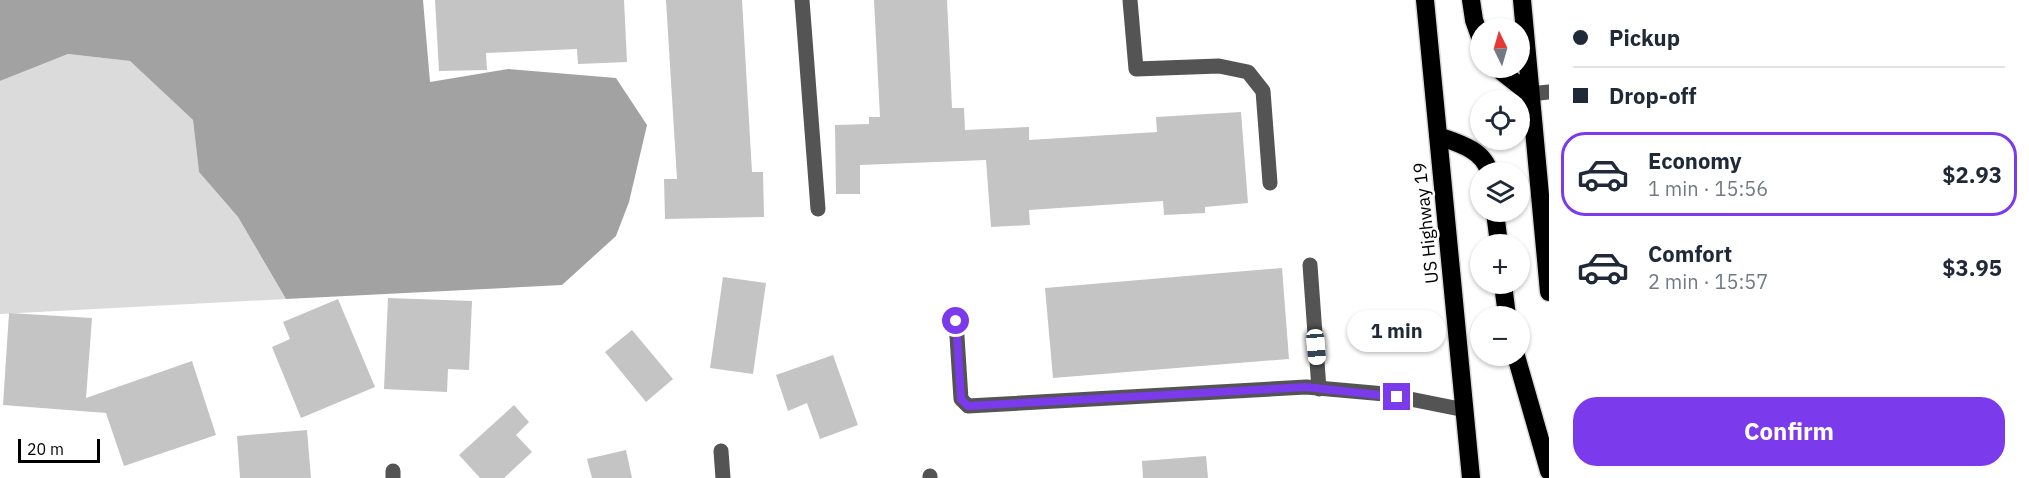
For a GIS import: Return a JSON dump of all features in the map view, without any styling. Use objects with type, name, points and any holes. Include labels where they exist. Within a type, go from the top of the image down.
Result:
[{"type":"highway","name":"US Highway 19","points":[[1425,0],[1471,478]]},
{"type":"highway","points":[[1471,0],[1474,18]]},
{"type":"highway","points":[[1522,0],[1530,90]]},
{"type":"highway","points":[[1510,78],[1525,90]]},
{"type":"highway","points":[[1530,94],[1549,292]]},
{"type":"highway","points":[[1438,136],[1470,148],[1484,162]]},
{"type":"highway","points":[[1519,366],[1549,471]]},
{"type":"street","points":[[802,0],[818,209]]},
{"type":"street","points":[[1130,0],[1136,69],[1219,66],[1248,72],[1263,91],[1270,183]]},
{"type":"street","points":[[1530,94],[1549,92]]},
{"type":"street","points":[[1310,265],[1319,389]]},
{"type":"street","points":[[956,321],[961,399],[968,406],[1306,387],[1385,394],[1465,410]]},
{"type":"street","points":[[721,451],[723,478]]},
{"type":"shaded area","points":[[0,0],[423,0],[430,82],[508,69],[616,78],[647,125],[629,202],[616,236],[562,285],[286,299],[238,217],[199,172],[193,120],[130,61],[68,54],[0,81]]},
{"type":"shaded area","points":[[68,54],[130,61],[193,120],[199,172],[238,217],[286,299],[0,314],[0,81]]},
{"type":"building","points":[[435,0],[624,0],[627,62],[578,64],[577,49],[486,53],[487,70],[439,71]]},
{"type":"building","points":[[666,0],[742,0],[752,172],[763,172],[764,217],[665,219],[664,179],[677,179]]},
{"type":"building","points":[[874,0],[947,0],[952,108],[964,108],[965,130],[1029,127],[1029,140],[1157,132],[1156,117],[1241,112],[1248,203],[1205,207],[1205,213],[1164,215],[1163,201],[1029,210],[1030,225],[991,227],[986,160],[860,165],[860,194],[836,194],[835,125],[869,124],[869,117],[880,117]]},
{"type":"building","points":[[1282,268],[1289,359],[1053,378],[1045,288]]},
{"type":"building","points":[[723,277],[766,283],[753,374],[710,368]]},
{"type":"building","points":[[388,298],[472,301],[469,370],[448,369],[447,392],[384,389]]},
{"type":"building","points":[[338,299],[375,387],[301,418],[272,347],[290,339],[283,322]]},
{"type":"building","points":[[9,313],[92,318],[86,398],[192,361],[216,435],[124,466],[106,413],[3,405]]},
{"type":"building","points":[[632,330],[673,379],[646,402],[605,352]]},
{"type":"building","points":[[833,355],[858,425],[820,439],[807,403],[788,411],[776,375]]},
{"type":"building","points":[[514,405],[529,422],[516,435],[532,452],[504,478],[480,478],[459,455]]},
{"type":"building","points":[[307,430],[311,478],[240,478],[237,436]]},
{"type":"building","points":[[626,450],[632,478],[592,478],[587,459]]},
{"type":"building","points":[[1206,456],[1208,478],[1143,478],[1142,461]]},
{"type":"route","points":[[956,321],[961,399],[968,406],[1306,387],[1397,397]]}]
